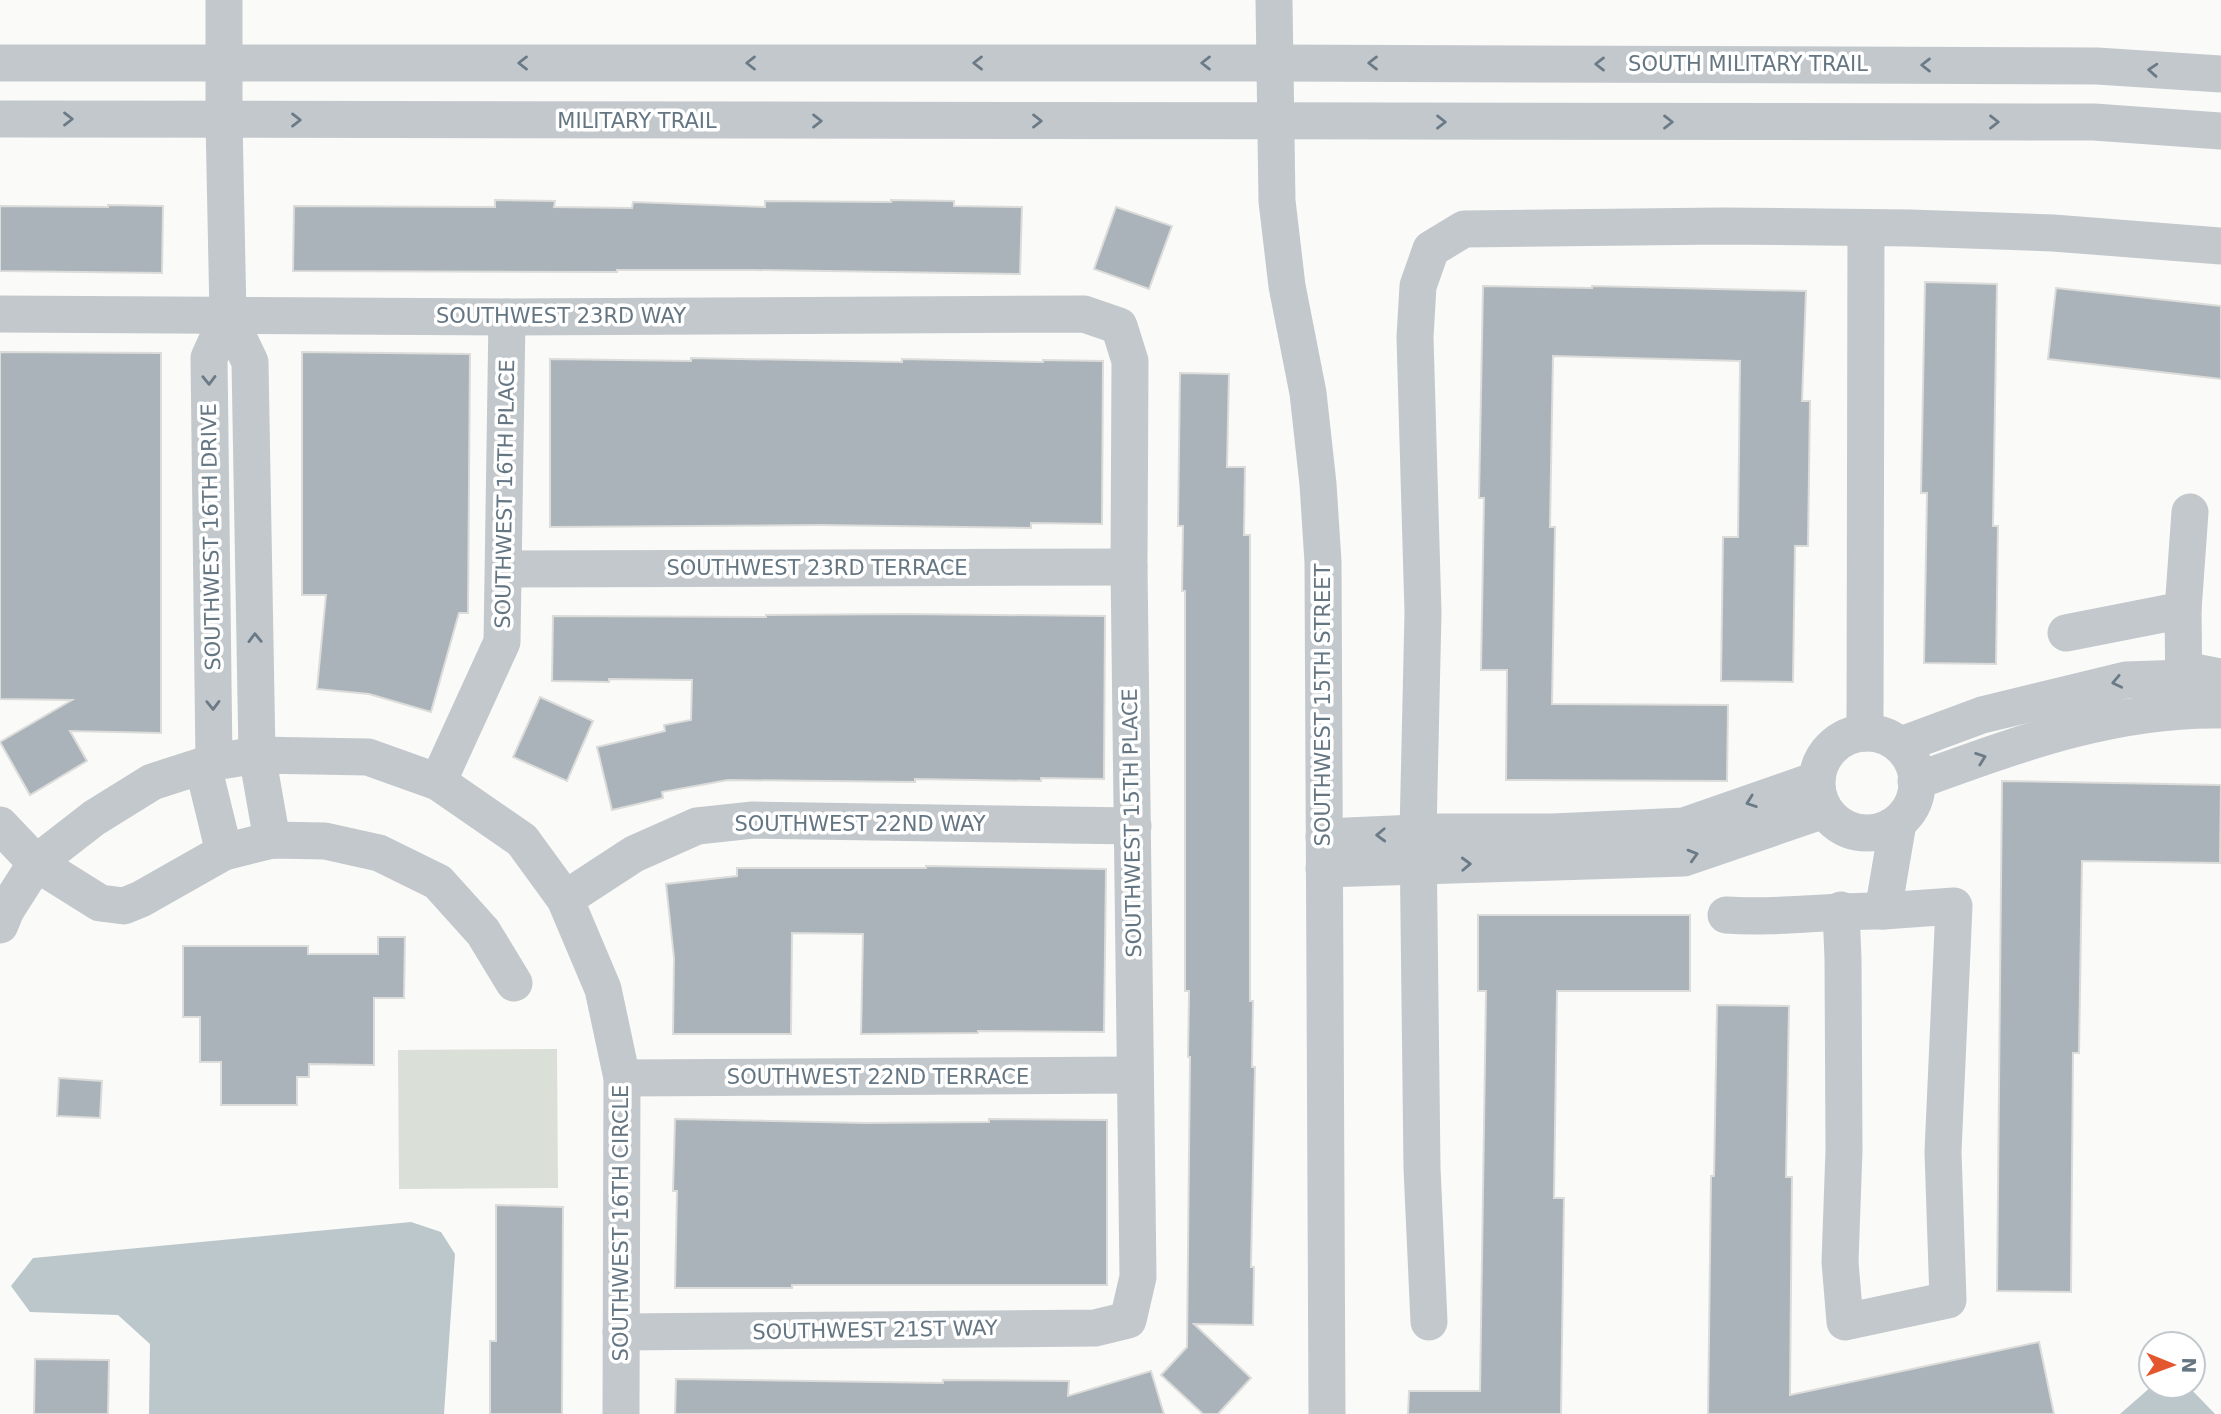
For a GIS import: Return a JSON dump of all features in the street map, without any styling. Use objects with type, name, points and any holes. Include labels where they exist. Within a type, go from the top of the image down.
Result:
[{"type":"street","name":"SOUTHWEST 16TH DRIVE","points":[[224,0],[223,120],[228,316],[250,362],[257,755],[272,840]]},
{"type":"street","name":"SOUTHWEST 15TH STREET","points":[[1273,0],[1277,201],[1287,286],[1308,393],[1323,562],[1327,1414]]},
{"type":"street","points":[[0,63],[1274,63]]},
{"type":"street","name":"SOUTH MILITARY TRAIL","points":[[1274,63],[2097,66],[2221,74]]},
{"type":"street","name":"MILITARY TRAIL","points":[[0,119],[1275,122]]},
{"type":"street","points":[[1275,122],[2094,122],[2221,131]]},
{"type":"street","points":[[1429,1322],[1422,1168],[1419,850],[1423,614],[1415,337],[1418,286],[1431,249],[1464,229],[1722,226],[2053,233],[2221,246]]},
{"type":"street","points":[[1866,228],[1866,733]]},
{"type":"street","name":"SOUTHWEST 23RD WAY","points":[[0,314],[507,317],[1084,314],[1119,326]]},
{"type":"street","name":"SOUTHWEST 16TH DRIVE","points":[[224,852],[208,764],[209,358],[228,316]]},
{"type":"street","name":"SOUTHWEST 16TH PLACE","points":[[438,782],[502,642],[507,317]]},
{"type":"street","name":"SOUTHWEST 15TH PLACE","points":[[1119,326],[1130,361],[1129,567],[1138,1277],[1128,1320]]},
{"type":"street","points":[[2184,686],[2183,610],[2190,512]]},
{"type":"street","name":"SOUTHWEST 23RD TERRACE","points":[[505,569],[1129,567]]},
{"type":"street","points":[[2066,634],[2183,610]]},
{"type":"street","points":[[1900,746],[1982,715],[2126,680],[2184,686],[2221,677]]},
{"type":"street","points":[[2184,686],[2221,710]]},
{"type":"street","points":[[1916,781],[2034,739],[2145,713],[2184,686]]},
{"type":"street","points":[[1866,733],[1878,734],[1900,746],[1914,765],[1916,794],[1910,810],[1898,823],[1884,831],[1867,834],[1850,831],[1835,823],[1820,795],[1819,765],[1826,752],[1851,735],[1866,733]]},
{"type":"street","name":"SOUTHWEST 16TH CIRCLE","points":[[0,925],[6,910],[36,863],[94,818],[152,782],[208,764],[257,755],[368,757],[438,782],[522,840],[565,899],[603,989],[622,1078],[621,1414]]},
{"type":"street","points":[[1324,853],[1419,850],[1553,832],[1684,825],[1820,795]]},
{"type":"street","name":"SOUTHWEST 22ND WAY","points":[[565,899],[634,853],[697,826],[753,820],[1133,826]]},
{"type":"street","points":[[1883,911],[1898,823]]},
{"type":"street","points":[[0,824],[36,863],[100,903],[124,906],[224,852],[272,840],[325,841],[379,853],[438,882],[483,932],[514,983]]},
{"type":"street","points":[[1726,915],[1758,918],[1840,910],[1883,911],[1954,906],[1943,1152],[1948,1300],[1845,1322],[1840,1262],[1844,1150],[1843,959],[1840,910]]},
{"type":"street","name":"SOUTHWEST 22ND TERRACE","points":[[622,1078],[1135,1075]]},
{"type":"street","name":"SOUTHWEST 21ST WAY","points":[[621,1332],[1095,1328],[1128,1320]]},
{"type":"shaded area","points":[[557,1049],[558,1188],[399,1189],[398,1050]]},
{"type":"shaded area","points":[[411,1222],[441,1232],[455,1254],[444,1414],[149,1414],[150,1344],[118,1315],[30,1312],[11,1286],[33,1258]]},
{"type":"shaded area","points":[[2137,1399],[2202,1400],[2215,1414],[2120,1414]]},
{"type":"building","points":[[495,200],[555,201],[554,207],[632,208],[633,202],[765,207],[765,201],[891,200],[954,201],[954,206],[1022,207],[1020,274],[754,270],[293,271],[294,206],[495,207]]},
{"type":"building","points":[[0,206],[163,206],[162,273],[0,271]]},
{"type":"building","points":[[1116,207],[1172,226],[1149,289],[1094,269]]},
{"type":"building","points":[[1925,282],[1997,284],[1993,526],[1998,526],[1996,664],[1924,663],[1927,493],[1921,493]]},
{"type":"building","points":[[1483,286],[1806,291],[1802,401],[1810,401],[1808,546],[1795,546],[1793,682],[1721,681],[1723,537],[1738,537],[1740,361],[1553,356],[1550,527],[1555,527],[1552,704],[1728,705],[1727,781],[1506,780],[1507,670],[1481,670],[1484,498],[1479,498]]},
{"type":"building","points":[[2056,288],[2221,306],[2221,379],[2048,359]]},
{"type":"building","points":[[0,352],[161,353],[161,733],[70,731],[87,761],[30,795],[0,742],[72,700],[0,699]]},
{"type":"building","points":[[302,352],[470,354],[468,613],[459,613],[431,712],[369,694],[317,689],[326,595],[302,595]]},
{"type":"building","points":[[691,358],[902,362],[902,359],[1103,361],[1102,524],[1031,523],[1031,528],[820,525],[550,527],[550,359],[691,361]]},
{"type":"building","points":[[1180,373],[1229,374],[1227,467],[1245,467],[1244,535],[1250,535],[1250,1001],[1253,1001],[1252,1067],[1255,1067],[1251,1267],[1254,1267],[1253,1325],[1194,1324],[1251,1378],[1218,1414],[1203,1414],[1161,1375],[1187,1347],[1190,1057],[1189,991],[1185,991],[1185,591],[1182,591],[1183,526],[1178,526]]},
{"type":"building","points":[[904,614],[1105,616],[1104,779],[915,779],[915,782],[728,780],[662,792],[663,798],[612,810],[597,747],[665,731],[664,725],[691,720],[692,680],[552,681],[553,616],[766,617]]},
{"type":"building","points":[[540,697],[593,721],[567,781],[513,757]]},
{"type":"building","points":[[2002,781],[2221,785],[2220,863],[2082,861],[2079,1053],[2073,1053],[2071,1292],[1997,1291]]},
{"type":"building","points":[[926,866],[1106,869],[1104,1032],[861,1034],[863,934],[792,933],[791,1034],[673,1034],[674,958],[666,884],[737,876],[737,868]]},
{"type":"building","points":[[1478,915],[1690,915],[1690,991],[1557,991],[1554,1198],[1564,1198],[1561,1414],[1408,1414],[1409,1391],[1480,1391],[1486,991],[1478,991]]},
{"type":"building","points":[[378,937],[405,937],[404,998],[374,998],[374,1065],[309,1064],[309,1077],[297,1077],[297,1105],[221,1105],[221,1062],[200,1062],[200,1017],[183,1017],[183,946],[308,946],[308,954],[378,954]]},
{"type":"building","points":[[1717,1005],[1789,1006],[1786,1177],[1792,1177],[1790,1395],[2039,1342],[2054,1414],[1708,1414],[1711,1176],[1714,1176]]},
{"type":"building","points":[[59,1078],[102,1081],[100,1118],[57,1116]]},
{"type":"building","points":[[675,1119],[865,1123],[989,1122],[989,1119],[1107,1120],[1107,1285],[792,1285],[792,1288],[675,1288]]},
{"type":"building","points":[[496,1205],[563,1207],[562,1414],[490,1414],[490,1341],[496,1341]]},
{"type":"building","points":[[35,1359],[109,1360],[108,1414],[34,1414]]},
{"type":"building","points":[[1151,1371],[1164,1414],[675,1414],[676,1379],[943,1383],[943,1380],[1069,1381],[1068,1396]]}]
